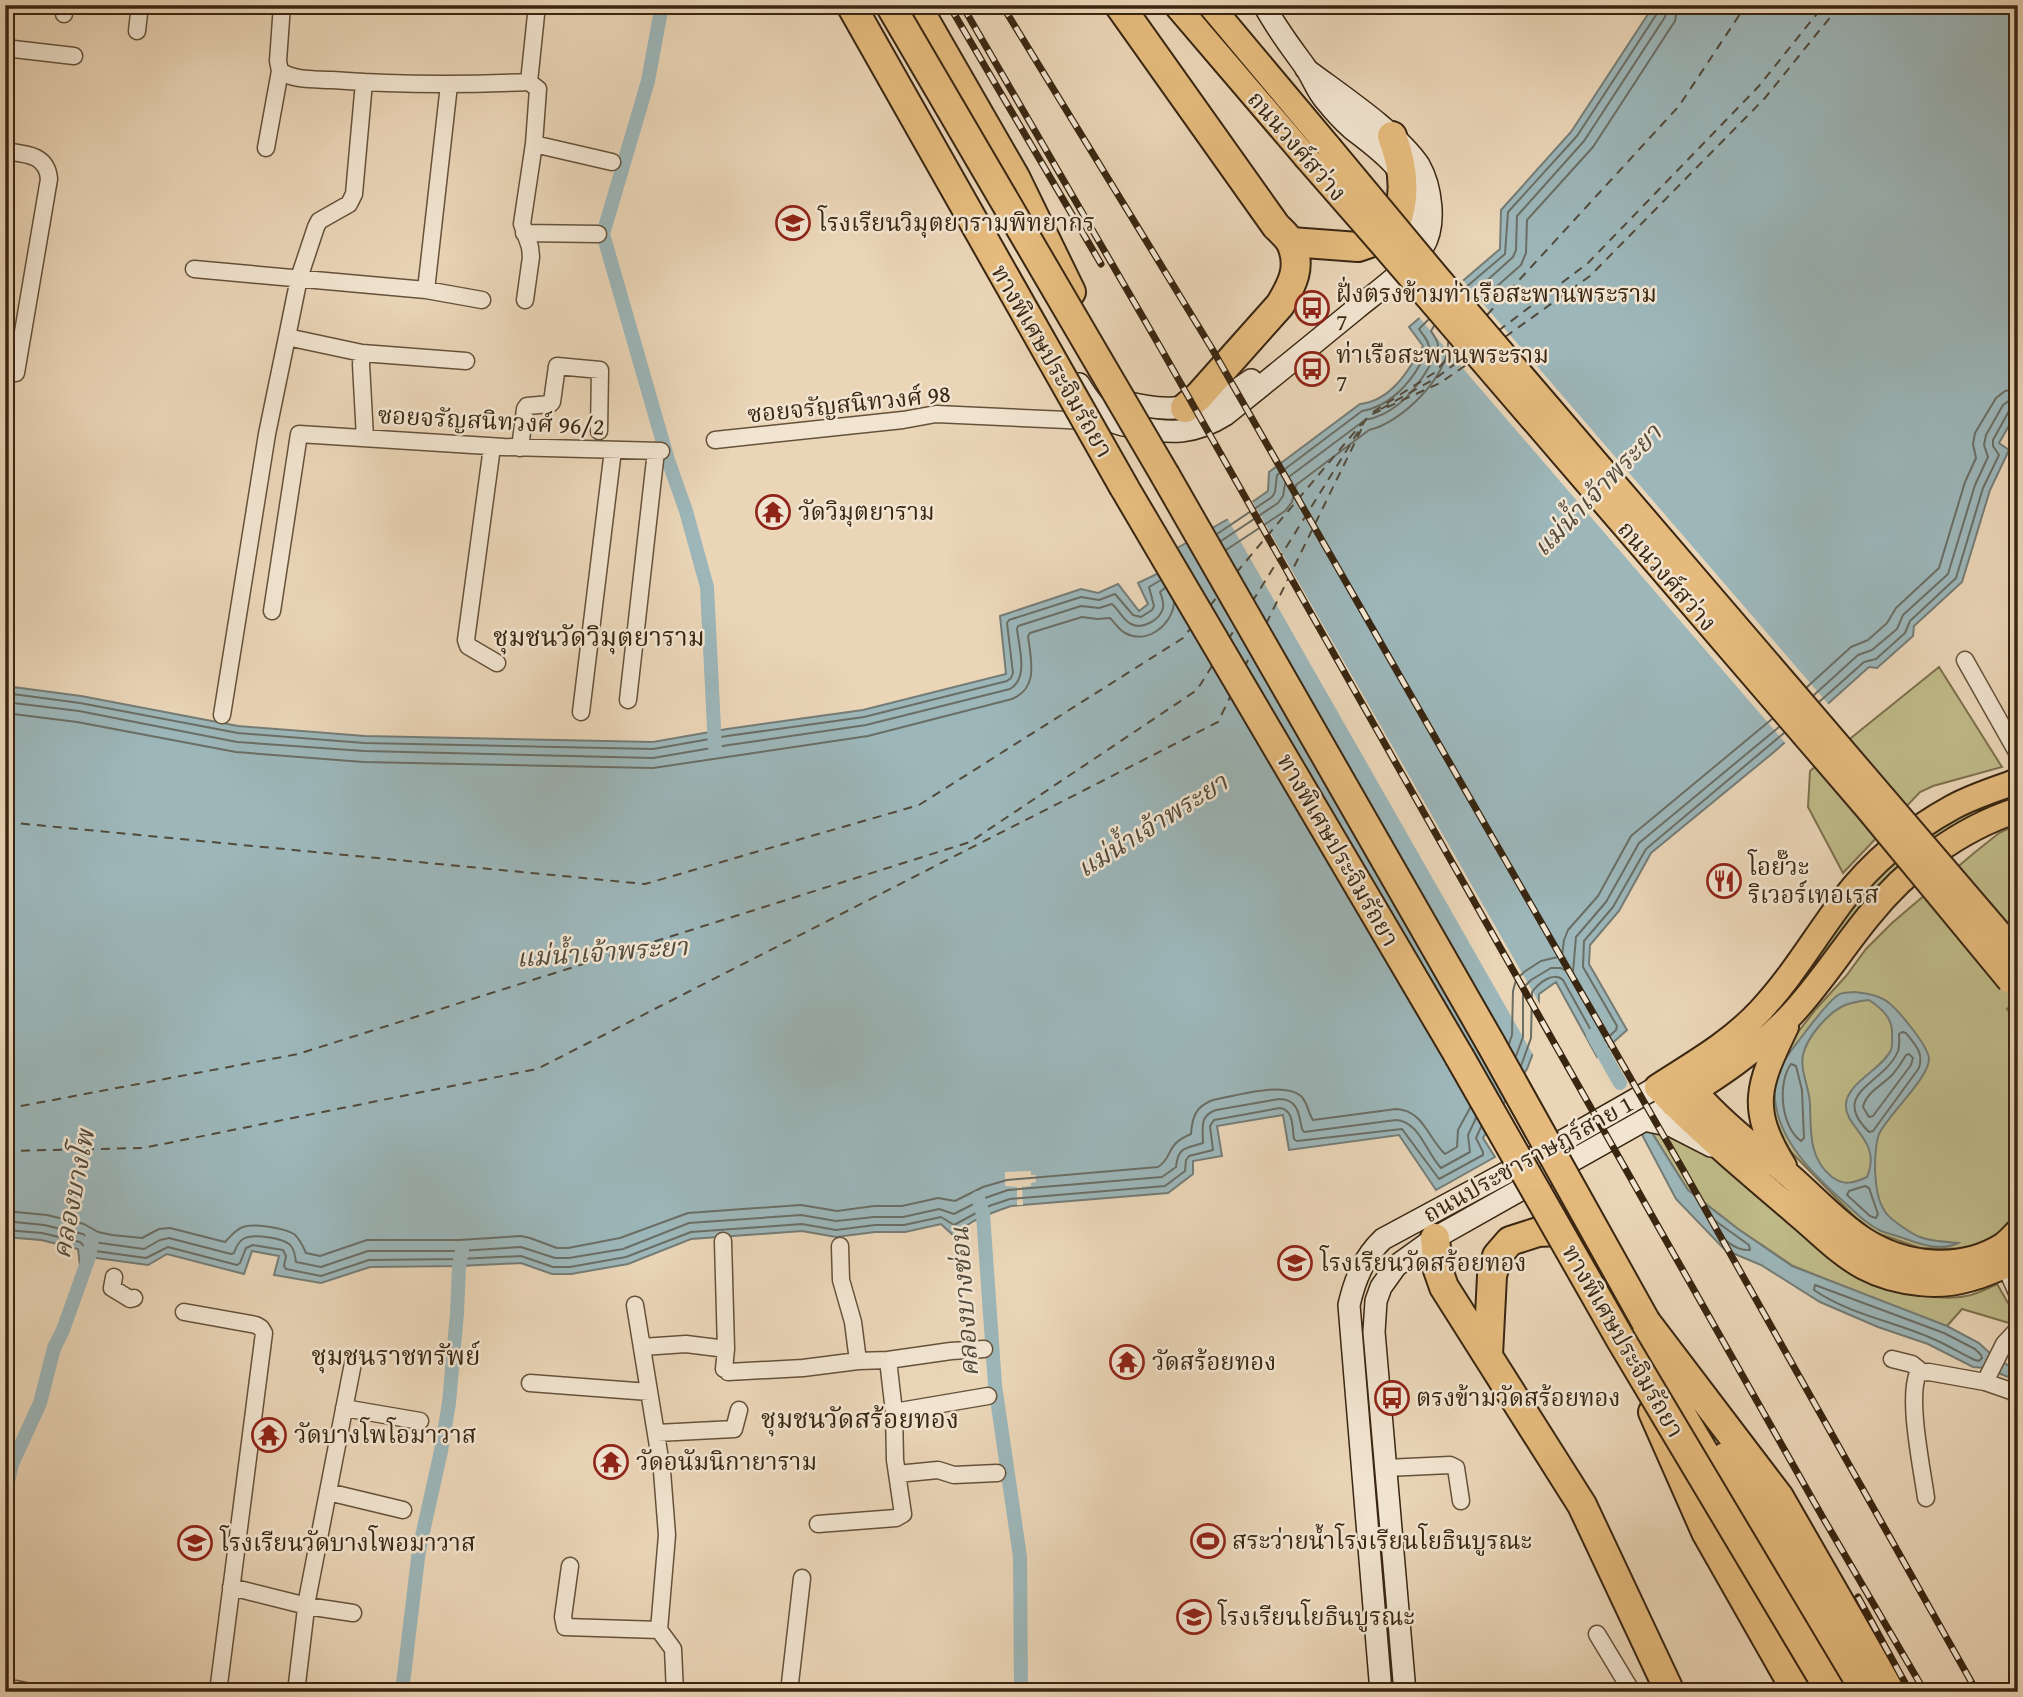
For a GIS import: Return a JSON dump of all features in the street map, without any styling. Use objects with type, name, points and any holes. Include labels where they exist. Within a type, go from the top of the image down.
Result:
[{"type":"highway","name":"ทางพิเศษประจิมรัถยา","points":[[852,5],[1124,487],[1459,1056],[1621,1340],[1831,1692]]},
{"type":"highway","name":"ทางพิเศษประจิมรัถยา","points":[[890,5],[1492,1044],[1646,1322],[1863,1692]]},
{"type":"highway","points":[[916,5],[1014,177],[1084,319],[1099,362]]},
{"type":"highway","points":[[1119,5],[1276,226],[1291,242],[1297,270],[1280,305],[1199,396],[1185,408]]},
{"type":"highway","points":[[1291,242],[1358,247],[1390,236],[1398,222],[1401,209],[1403,176],[1400,157],[1392,136]]},
{"type":"highway","points":[[1436,1228],[1438,1270],[1444,1287],[1581,1505],[1670,1692]]},
{"type":"highway","points":[[1488,1355],[1492,1276],[1497,1256],[1510,1241],[1538,1233],[1559,1231],[1579,1242],[1847,1692]]},
{"type":"highway","points":[[1646,1322],[1779,1497],[1891,1692]]},
{"type":"highway","points":[[1621,1340],[1706,1532],[1797,1692]]},
{"type":"main road","points":[[845,5],[864,38],[914,108],[979,222],[1093,406],[1112,422],[1158,431],[1187,432],[1209,426],[1236,407],[1405,267],[1425,245],[1431,208],[1428,185],[1419,166],[1392,136],[1306,69]]},
{"type":"main road","points":[[896,5],[943,103],[1064,324],[1090,365],[1108,391],[1124,402],[1161,409],[1185,408],[1215,401],[1240,388],[1383,269],[1404,245],[1412,223],[1414,205],[1403,176],[1379,148],[1350,126],[1324,99],[1276,28],[1264,5]]},
{"type":"main road","name":"ถนนวงศ์สว่าง","points":[[1176,5],[1858,798],[2018,991]]},
{"type":"main road","name":"ถนนวงศ์สว่าง","points":[[1210,5],[1456,299],[2018,955]]},
{"type":"main road","name":"ถนนประชาราษฎร์สาย 1","points":[[1687,1082],[1762,1010],[1846,897],[1875,864],[1903,839],[1953,807],[2018,781]]},
{"type":"main road","name":"ถนนประชาราษฎร์สาย 1","points":[[1405,1692],[1374,1332],[1376,1301],[1381,1287],[1396,1266],[1436,1228],[1501,1175],[1665,1096],[1687,1082],[1733,1065],[1766,1040],[1792,1014],[1899,882],[1966,832],[2018,810]]},
{"type":"main road","points":[[1790,1176],[1773,1149],[1762,1123],[1760,1099],[1764,1076],[1792,1014]]},
{"type":"main road","points":[[1687,1082],[1747,1142],[1790,1176],[1825,1209],[1863,1240],[1893,1256],[1921,1262],[1950,1263],[1975,1258],[2003,1245],[2018,1231]]},
{"type":"main road","points":[[1665,1096],[1838,1249],[1863,1266],[1891,1278],[1923,1284],[1952,1283],[1984,1275],[2012,1263]]},
{"type":"main road","name":"ถนนประชาราษฎร์สาย 1","points":[[1381,1692],[1349,1305],[1353,1286],[1371,1250],[1383,1239],[1436,1228],[1510,1196],[1644,1120],[1665,1096]]},
{"type":"main road","points":[[1644,1120],[1672,1126],[1732,1157]]},
{"type":"main road","points":[[1371,1572],[1384,1579],[1395,1569]]},
{"type":"main road","points":[[1375,1617],[1387,1607],[1399,1613]]},
{"type":"street","points":[[137,31],[139,5]]},
{"type":"street","points":[[266,148],[280,71],[278,61],[282,5]]},
{"type":"street","points":[[529,82],[537,5]]},
{"type":"street","points":[[5,48],[74,56]]},
{"type":"street","points":[[280,71],[289,77],[364,82],[449,85],[529,82],[538,89],[534,144],[522,224],[531,257],[525,300]]},
{"type":"street","points":[[222,715],[267,434],[299,278],[319,221],[349,205],[354,194],[364,82]]},
{"type":"street","points":[[426,290],[449,85]]},
{"type":"street","points":[[534,144],[612,162]]},
{"type":"street","points":[[5,151],[30,154],[45,164],[49,179],[16,373]]},
{"type":"street","points":[[524,233],[598,234]]},
{"type":"street","points":[[194,270],[426,290],[482,300]]},
{"type":"street","points":[[287,337],[362,353],[466,361]]},
{"type":"street","name":"ซอยจรัญสนิทวงศ์ 96/2","points":[[362,353],[360,364],[365,438],[492,447],[659,451],[628,700]]},
{"type":"street","points":[[520,448],[525,409],[527,406],[552,402],[557,366],[600,370],[599,431]]},
{"type":"street","name":"ซอยจรัญสนิทวงศ์ 98","points":[[715,440],[903,420],[936,414],[1112,422]]},
{"type":"street","points":[[272,611],[299,434],[365,438]]},
{"type":"street","points":[[492,447],[466,639],[468,646],[497,663]]},
{"type":"street","points":[[581,712],[613,450]]},
{"type":"street","points":[[1965,660],[2018,754]]},
{"type":"street","points":[[723,1241],[726,1349],[724,1369],[727,1369],[727,1372],[803,1368],[984,1349]]},
{"type":"street","points":[[839,1246],[841,1280],[853,1322],[858,1361]]},
{"type":"street","points":[[2012,1263],[2018,1295]]},
{"type":"street","points":[[114,1277],[112,1287],[131,1299],[134,1298]]},
{"type":"street","points":[[635,1305],[662,1471],[667,1535],[659,1630],[673,1649],[675,1692]]},
{"type":"street","points":[[184,1312],[256,1325],[264,1333],[218,1692]]},
{"type":"street","points":[[1986,1379],[2004,1344],[2018,1329]]},
{"type":"street","points":[[642,1347],[686,1344],[726,1349]]},
{"type":"street","points":[[1892,1359],[1912,1364],[1922,1372],[1986,1379],[2018,1396]]},
{"type":"street","points":[[818,1524],[902,1516],[888,1360]]},
{"type":"street","points":[[296,1692],[307,1606],[353,1363]]},
{"type":"street","points":[[1922,1372],[1915,1380],[1913,1402],[1926,1498]]},
{"type":"street","points":[[530,1382],[649,1391]]},
{"type":"street","points":[[894,1412],[988,1396]]},
{"type":"street","points":[[344,1408],[420,1421]]},
{"type":"street","points":[[657,1433],[734,1429],[739,1410]]},
{"type":"street","points":[[1386,1468],[1450,1465],[1456,1468],[1461,1501]]},
{"type":"street","points":[[897,1474],[938,1471],[954,1475],[997,1473]]},
{"type":"street","points":[[328,1492],[403,1510]]},
{"type":"street","points":[[570,1566],[563,1617],[565,1627],[659,1630]]},
{"type":"street","points":[[789,1692],[802,1578]]},
{"type":"street","points":[[232,1587],[307,1606],[353,1613]]},
{"type":"street","points":[[1597,1634],[1632,1692]]},
{"type":"shaded area","points":[[1939,667],[2002,767],[1920,792],[1843,873],[1808,807],[1810,771]]},
{"type":"shaded area","points":[[2018,789],[2018,800],[1987,808],[1949,829],[1875,888],[1848,922],[1829,954],[1786,1013],[1702,1072],[1845,911],[1912,845],[1939,825]]},
{"type":"shaded area","points":[[2018,824],[2018,1000],[2007,1009],[2018,1023],[2018,1220],[1987,1243],[1967,1249],[1920,1248],[1874,1232],[1855,1217],[1792,1153],[1773,1127],[1769,1084],[1780,1055],[1866,949],[1892,923],[1974,853],[1999,833]]},
{"type":"shaded area","points":[[1647,1125],[1690,1139],[1892,1288],[1951,1298],[1971,1295],[1997,1284],[2011,1308],[2009,1323],[1962,1309],[1947,1326],[1793,1266],[1738,1229],[1688,1190]]},
{"type":"water","name":"แม่น้ำเจ้าพระยา","points":[[1654,5],[2018,5],[2018,410],[1999,443],[2009,450],[1990,490],[1962,582],[1914,626],[1913,636],[1877,668],[1869,667],[1774,752],[1651,853],[1619,911],[1590,945],[1589,964],[1627,1030],[1597,1057],[1556,982],[1539,994],[1538,1040],[1527,1069],[1483,1138],[1495,1157],[1436,1190],[1399,1135],[1289,1150],[1283,1115],[1217,1126],[1222,1156],[1193,1161],[1193,1174],[1168,1193],[1011,1206],[973,1221],[954,1236],[941,1224],[905,1232],[875,1232],[836,1237],[802,1231],[691,1239],[628,1264],[571,1274],[552,1274],[521,1263],[370,1267],[321,1283],[274,1275],[279,1256],[252,1251],[244,1274],[167,1254],[148,1265],[89,1257],[80,1266],[78,1249],[41,1240],[5,1237],[5,686],[81,696],[238,726],[365,736],[653,742],[863,710],[1006,674],[1000,616],[1081,589],[1098,593],[1118,584],[1139,611],[1148,604],[1138,583],[1159,573],[1158,559],[1228,519],[1268,491],[1269,472],[1360,404],[1371,402],[1390,391],[1423,346],[1409,327],[1500,249],[1501,210],[1571,132]]},
{"type":"water","points":[[1852,992],[1872,995],[1889,1003],[1919,1038],[1929,1059],[1916,1086],[1879,1134],[1875,1171],[1881,1203],[1892,1219],[1917,1236],[1958,1243],[1945,1247],[1925,1245],[1870,1225],[1817,1177],[1785,1132],[1775,1098],[1776,1080],[1781,1067],[1831,1001],[1840,994]],"holes":[[[1869,1000],[1891,1023],[1892,1046],[1887,1057],[1848,1095],[1847,1112],[1867,1143],[1871,1164],[1867,1177],[1845,1183],[1836,1180],[1824,1169],[1812,1143],[1803,1055],[1813,1034],[1824,1020],[1837,1010],[1859,1001]]]},
{"type":"water","points":[[1647,1125],[1688,1190],[1738,1229],[1792,1266],[1947,1326],[1979,1343],[1994,1357],[2018,1371],[2018,1381],[1986,1368],[1973,1367],[1928,1344],[1878,1327],[1820,1302],[1761,1265],[1725,1250],[1676,1199],[1639,1129]]},
{"type":"pier","points":[[1461,278],[1830,706],[1787,745],[1417,315]]},
{"type":"pier","points":[[1251,499],[1542,1008],[1542,1040],[1535,1058],[1226,516]]},
{"type":"pier","points":[[1031,1171],[1031,1175],[1036,1175],[1036,1182],[1022,1187],[1023,1205],[1017,1205],[1017,1187],[1005,1186],[1005,1172]]},
{"type":"waterway","points":[[662,5],[648,81],[603,234],[707,587],[715,748]]},
{"type":"waterway","points":[[1593,1035],[1620,1083]]},
{"type":"waterway","name":"คลองบางซ่อน","points":[[978,1198],[983,1214],[995,1385],[1020,1557],[1021,1692]]},
{"type":"waterway","name":"คลองบางโพ","points":[[5,1495],[12,1464],[40,1403],[54,1348],[89,1257],[92,1238]]},
{"type":"waterway","points":[[402,1692],[419,1550],[449,1403],[462,1250]]},
{"type":"ferry route","points":[[1487,315],[1679,106],[1746,5]]},
{"type":"ferry route","points":[[1498,331],[1588,263],[1759,86],[1824,5]]},
{"type":"ferry route","points":[[1505,337],[1590,276],[1765,98],[1840,5]]},
{"type":"ferry route","points":[[1373,412],[1434,373],[1457,348]]},
{"type":"ferry route","points":[[1381,409],[1436,378],[1463,358]]},
{"type":"ferry route","points":[[1252,602],[1368,416],[1440,383],[1469,363]]},
{"type":"ferry route","points":[[1236,573],[1363,422]]},
{"type":"ferry route","points":[[1266,624],[1362,428]]},
{"type":"ferry route","points":[[1210,606],[1219,594]]},
{"type":"ferry route","points":[[1228,640],[1236,627]]},
{"type":"ferry route","points":[[5,822],[645,884],[919,805],[1183,638],[1190,629]]},
{"type":"ferry route","points":[[1244,668],[1251,654]]},
{"type":"ferry route","points":[[5,1109],[298,1054],[970,842],[1197,690],[1212,666]]},
{"type":"ferry route","points":[[5,1151],[143,1148],[537,1069],[1218,722],[1231,695]]},
{"type":"railway","points":[[949,5],[1101,264]]},
{"type":"railway","points":[[962,5],[1163,352],[1822,1516],[1925,1692]]},
{"type":"railway","points":[[1002,5],[1211,347],[1682,1168],[1977,1692]]},
{"type":"railway","points":[[1858,1597],[1910,1692]]},
{"type":"place","name":"โรงเรียนวิมุตยารามพิทยากร","points":[[793,223]]},
{"type":"place","name":"ฝั่งตรงข้ามท่าเรือสะพานพระราม 7","points":[[1312,308]]},
{"type":"place","name":"ท่าเรือสะพานพระราม 7","points":[[1312,369]]},
{"type":"place","name":"วัดวิมุตยาราม","points":[[773,512]]},
{"type":"place","name":"โอยั๊วะ ริเวอร์เทอเรส","points":[[1724,881]]},
{"type":"place","name":"โรงเรียนวัดสร้อยทอง","points":[[1295,1263]]},
{"type":"place","name":"วัดสร้อยทอง","points":[[1127,1362]]},
{"type":"place","name":"ตรงข้ามวัดสร้อยทอง","points":[[1392,1398]]},
{"type":"place","name":"วัดบางโพโอมาวาส","points":[[269,1435]]},
{"type":"place","name":"วัดอนัมนิกายาราม","points":[[611,1462]]},
{"type":"place","name":"สระว่ายนํ้าโรงเรียนโยธินบูรณะ","points":[[1208,1541]]},
{"type":"place","name":"โรงเรียนวัดบางโพอมาวาส","points":[[195,1543]]},
{"type":"place","name":"โรงเรียนโยธินบูรณะ","points":[[1194,1617]]},
{"type":"district","name":"ชุมชนวัดวิมุตยาราม","points":[[599,637]]},
{"type":"district","name":"ชุมชนราชทรัพย์","points":[[396,1356]]},
{"type":"district","name":"ชุมชนวัดสร้อยทอง","points":[[860,1419]]}]
